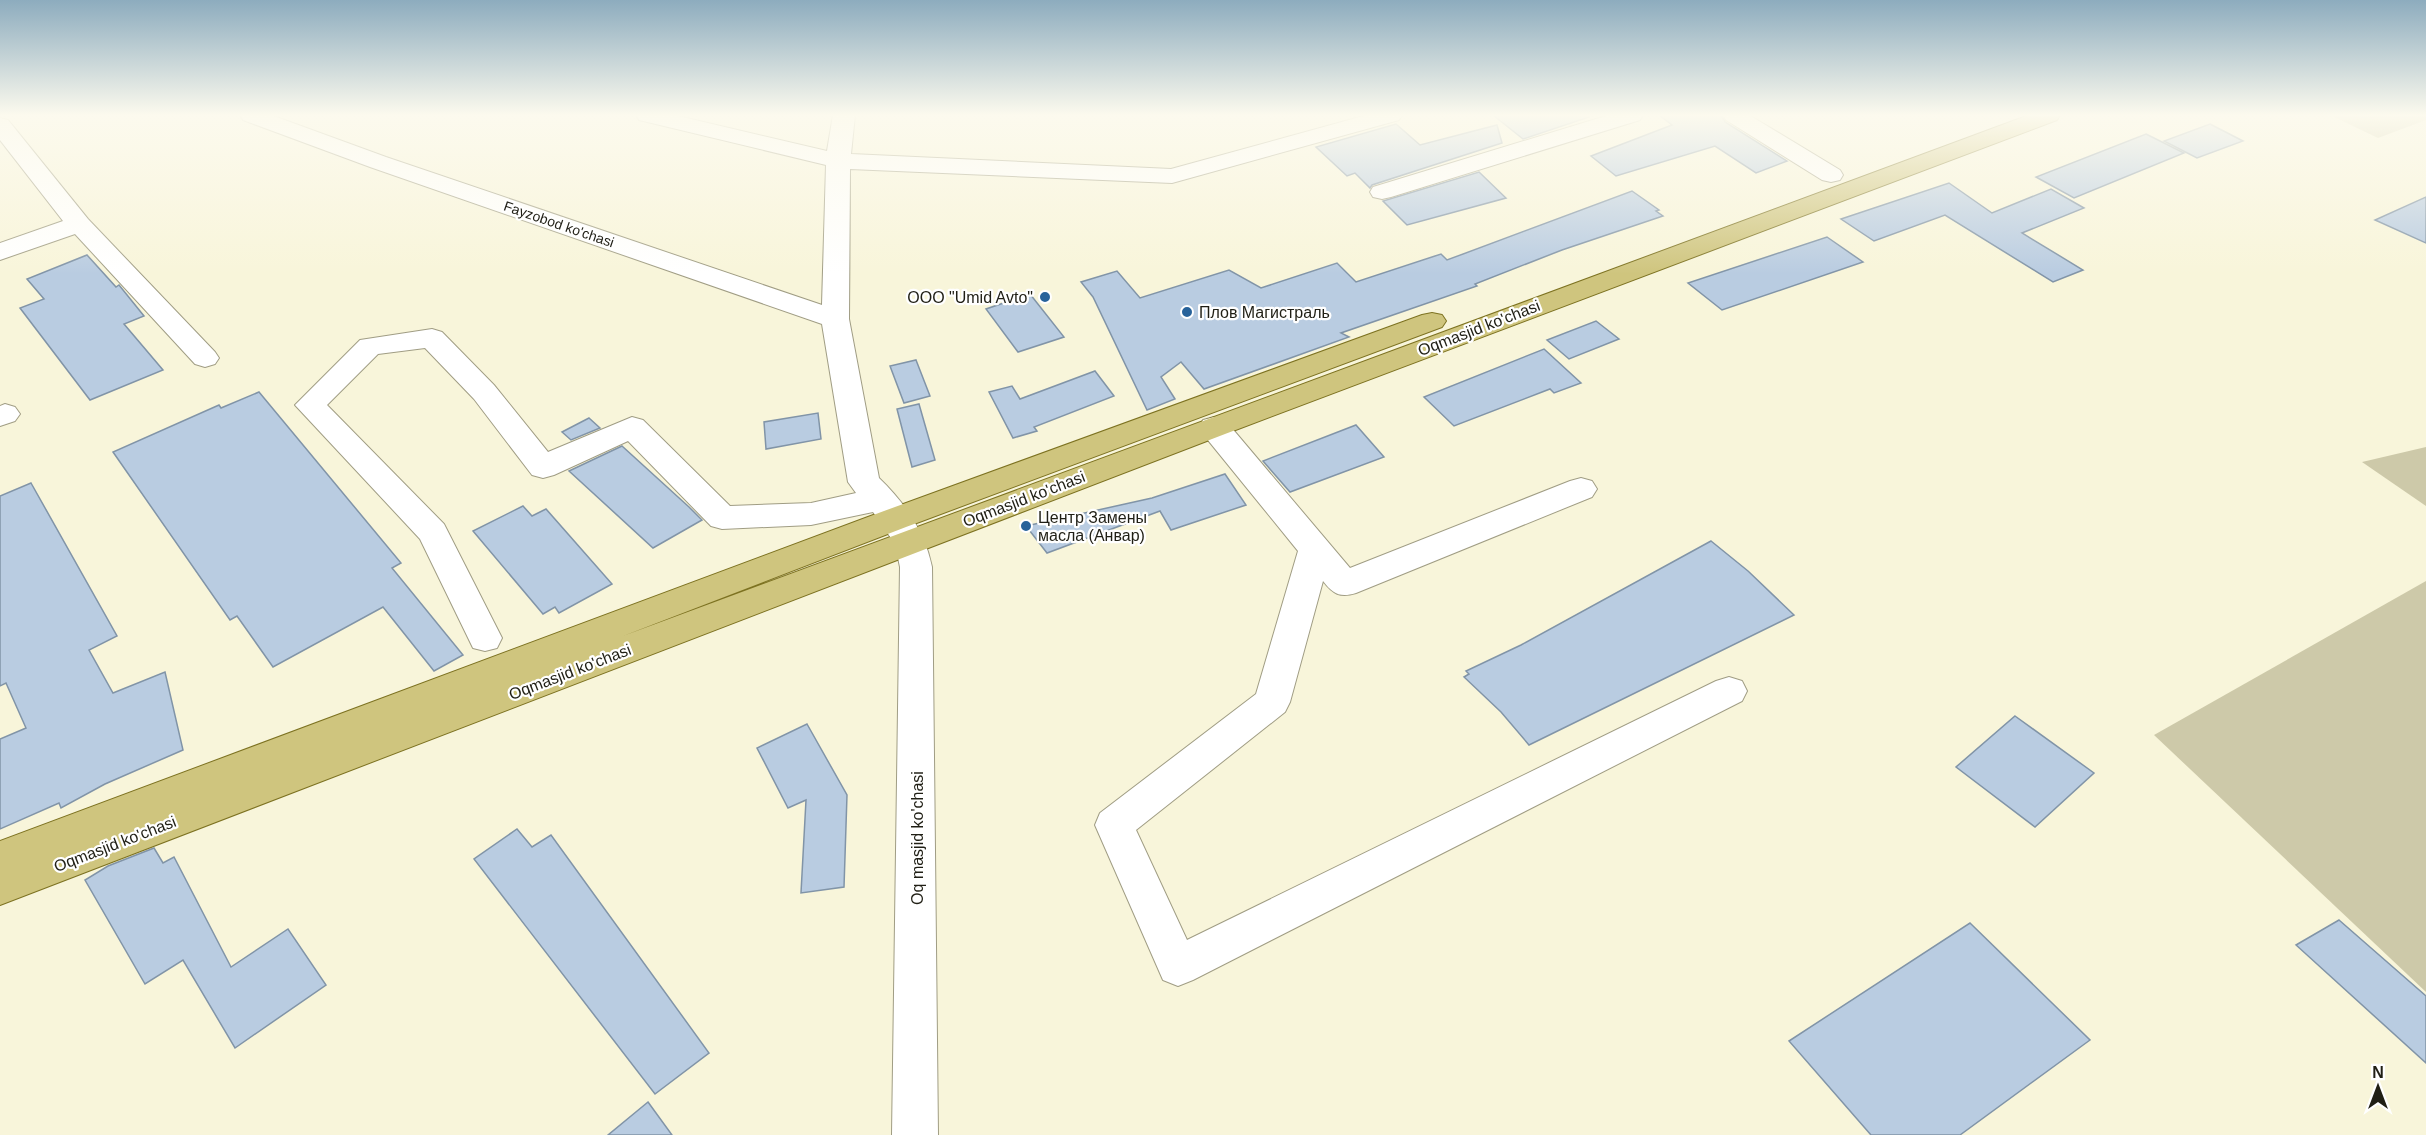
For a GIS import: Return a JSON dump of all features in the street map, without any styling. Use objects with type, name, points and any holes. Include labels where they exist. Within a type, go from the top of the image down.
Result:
[{"type":"main road","name":"Oqmasjid ko'chasi","points":[[0,859],[896,520],[1850,168]]},
{"type":"main road","name":"Oqmasjid ko'chasi","points":[[0,887],[896,520],[1214,427],[1907,168]]},
{"type":"street","points":[[27,168],[205,358]]},
{"type":"street","name":"Fayzobod ko'chasi","points":[[395,168],[835,318]]},
{"type":"street","points":[[838,168],[835,318],[864,482],[896,520]]},
{"type":"street","points":[[993,168],[1172,176],[1201,168]]},
{"type":"street","points":[[1382,192],[1460,168]]},
{"type":"street","points":[[1820,168],[1831,175]]},
{"type":"street","points":[[0,252],[79,224]]},
{"type":"street","points":[[485,638],[433,532],[310,405],[370,346],[432,338],[484,392],[543,467],[632,427],[722,518],[812,514],[896,520]]},
{"type":"street","points":[[1214,427],[1344,584],[1581,489]]},
{"type":"street","name":"Oq masjid ko'chasi","points":[[896,520],[916,567],[915,1135]]},
{"type":"street","points":[[1315,550],[1272,702],[1114,825],[1178,966],[1729,691]]},
{"type":"shaded area","points":[[2426,447],[2426,506],[2362,462]]},
{"type":"shaded area","points":[[2426,581],[2426,992],[2154,735]]},
{"type":"building","points":[[1338,168],[1425,168],[1372,185],[1370,188],[1355,173],[1347,176]]},
{"type":"building","points":[[1606,168],[1643,168],[1616,176]]},
{"type":"building","points":[[1748,168],[1769,168],[1756,173]]},
{"type":"building","points":[[2059,168],[2147,168],[2074,198],[2036,177]]},
{"type":"building","points":[[1479,172],[1506,198],[1407,225],[1383,201]]},
{"type":"building","points":[[1949,183],[1992,213],[2051,189],[2084,208],[2022,233],[2083,270],[2053,282],[1945,215],[1874,241],[1841,219]]},
{"type":"building","points":[[1632,191],[1659,210],[1656,211],[1663,216],[1562,250],[1475,284],[1477,286],[1341,333],[1349,337],[1204,389],[1181,362],[1161,377],[1175,399],[1147,410],[1093,297],[1081,282],[1117,271],[1140,298],[1229,270],[1261,288],[1337,263],[1356,282],[1441,254],[1447,260]]},
{"type":"building","points":[[2426,197],[2426,243],[2375,220]]},
{"type":"building","points":[[1827,237],[1863,262],[1722,310],[1688,283]]},
{"type":"building","points":[[87,255],[116,287],[119,285],[144,316],[124,324],[163,370],[90,400],[20,308],[44,299],[27,279]]},
{"type":"building","points":[[1030,294],[1064,337],[1018,352],[986,309]]},
{"type":"building","points":[[1596,321],[1619,339],[1569,359],[1547,340]]},
{"type":"building","points":[[1544,349],[1581,383],[1554,393],[1550,389],[1454,426],[1424,397]]},
{"type":"building","points":[[916,360],[930,396],[904,403],[890,366]]},
{"type":"building","points":[[1095,371],[1114,396],[1034,427],[1037,431],[1013,438],[989,392],[1012,386],[1020,399]]},
{"type":"building","points":[[259,392],[401,563],[392,568],[463,655],[434,671],[383,607],[273,667],[237,616],[230,620],[113,452],[219,405],[221,408]]},
{"type":"building","points":[[919,404],[935,460],[912,467],[897,409]]},
{"type":"building","points":[[818,413],[821,439],[766,449],[764,422]]},
{"type":"building","points":[[589,418],[600,428],[571,440],[562,432]]},
{"type":"building","points":[[1356,425],[1384,457],[1290,492],[1263,461]]},
{"type":"building","points":[[622,446],[702,520],[653,548],[569,471]]},
{"type":"building","points":[[1225,474],[1246,505],[1171,530],[1160,511],[1047,553],[1026,526],[1152,498]]},
{"type":"building","points":[[31,483],[117,636],[89,650],[113,693],[165,672],[183,750],[105,784],[61,808],[59,803],[0,829],[0,739],[26,728],[6,683],[0,686],[0,496]]},
{"type":"building","points":[[523,506],[532,516],[546,509],[612,584],[559,613],[555,607],[543,614],[473,531]]},
{"type":"building","points":[[1711,541],[1748,571],[1794,615],[1529,745],[1501,712],[1464,677],[1469,674],[1466,671],[1521,645]]},
{"type":"building","points":[[2015,716],[2094,773],[2035,827],[1956,767]]},
{"type":"building","points":[[807,724],[847,795],[844,887],[801,893],[806,800],[788,808],[757,748]]},
{"type":"building","points":[[517,829],[532,847],[551,835],[709,1053],[655,1094],[474,859]]},
{"type":"building","points":[[154,848],[163,863],[174,857],[231,967],[288,929],[326,985],[235,1048],[183,960],[145,984],[85,880],[108,866]]},
{"type":"building","points":[[2339,920],[2426,996],[2426,1063],[2296,945]]},
{"type":"building","points":[[1970,923],[2090,1040],[1960,1135],[1871,1135],[1789,1041]]},
{"type":"building","points":[[648,1102],[672,1135],[608,1135]]},
{"type":"place","name":"ООО \"Umid Avto\"","points":[[1045,297]]},
{"type":"place","name":"Плов Магистраль","points":[[1187,312]]},
{"type":"place","name":"Центр Замены масла (Анвар)","points":[[1026,526]]}]
